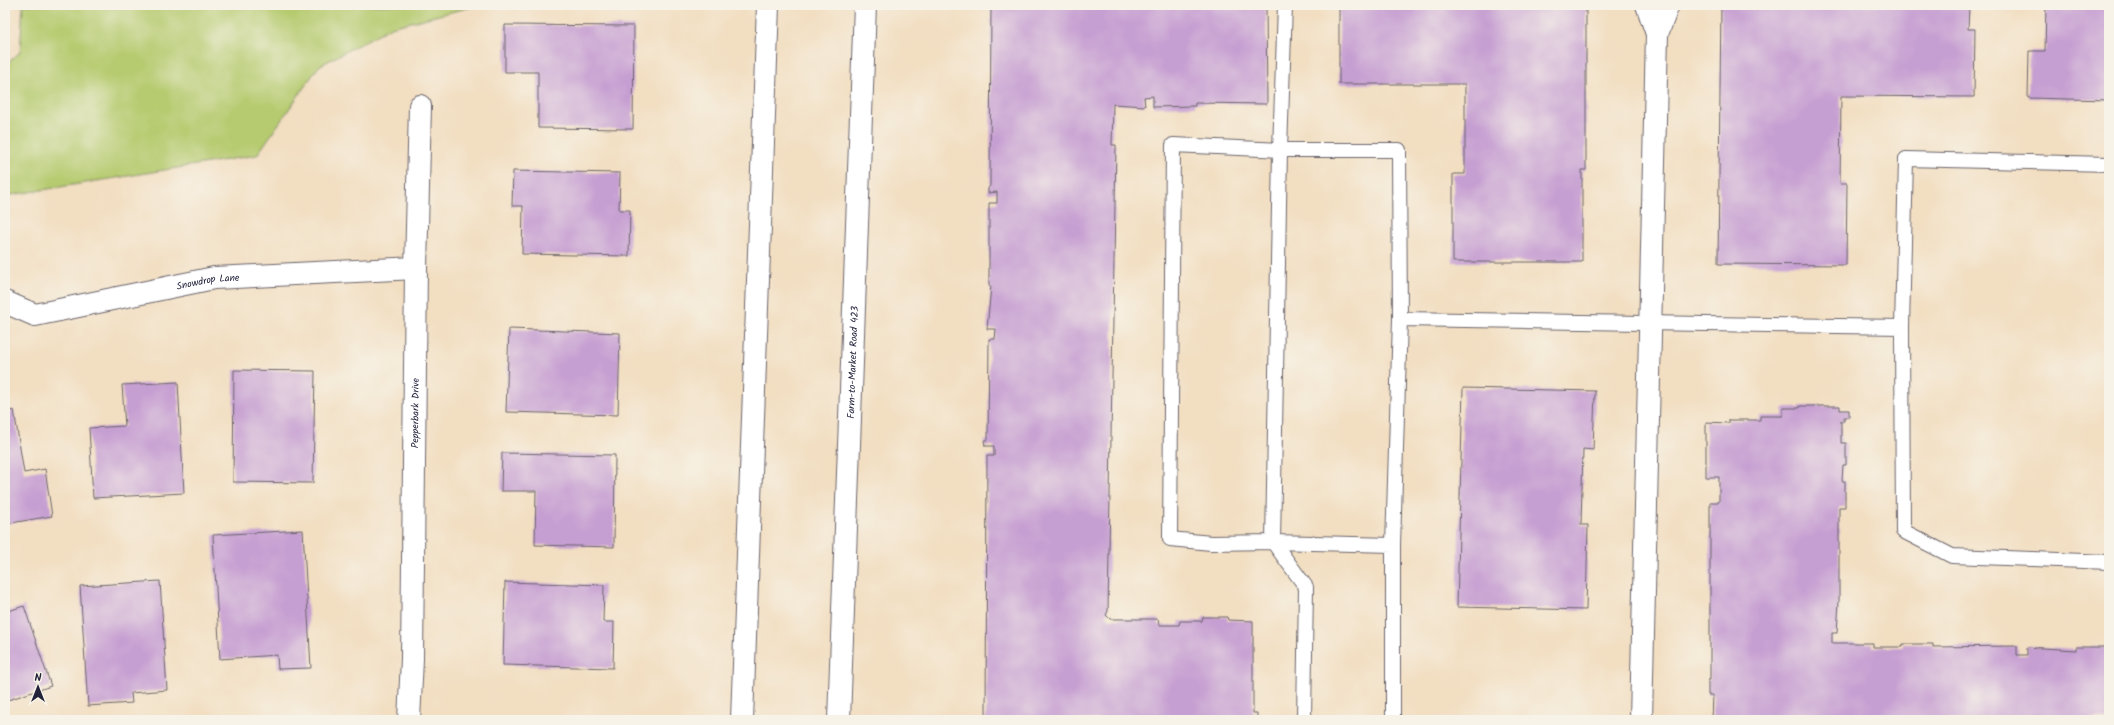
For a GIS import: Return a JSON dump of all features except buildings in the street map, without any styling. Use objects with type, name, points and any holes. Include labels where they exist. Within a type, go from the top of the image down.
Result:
[{"type":"street","points":[[742,720],[768,5]]},
{"type":"street","name":"Farm-to-Market Road 423","points":[[839,720],[865,5]]},
{"type":"street","points":[[1647,5],[1657,34]]},
{"type":"street","points":[[1641,720],[1657,34],[1668,5]]},
{"type":"street","name":"Pepperbark Drive","points":[[409,720],[412,660],[416,268],[420,106]]},
{"type":"street","name":"Snowdrop Lane","points":[[5,302],[35,315],[214,278],[416,268]]},
{"type":"lane","points":[[1285,5],[1280,150],[1273,542],[1306,588],[1304,720]]},
{"type":"lane","points":[[1393,544],[1273,542],[1211,543],[1170,539],[1174,145],[1280,150],[1399,150],[1400,319],[1393,544],[1393,720]]},
{"type":"lane","points":[[2109,164],[1906,159],[1902,328],[1902,531],[1952,556],[2109,562]]},
{"type":"lane","points":[[1400,319],[1902,328]]},
{"type":"green space","points":[[23,5],[479,5],[391,27],[319,66],[257,155],[5,196],[5,65],[20,52]]}]
